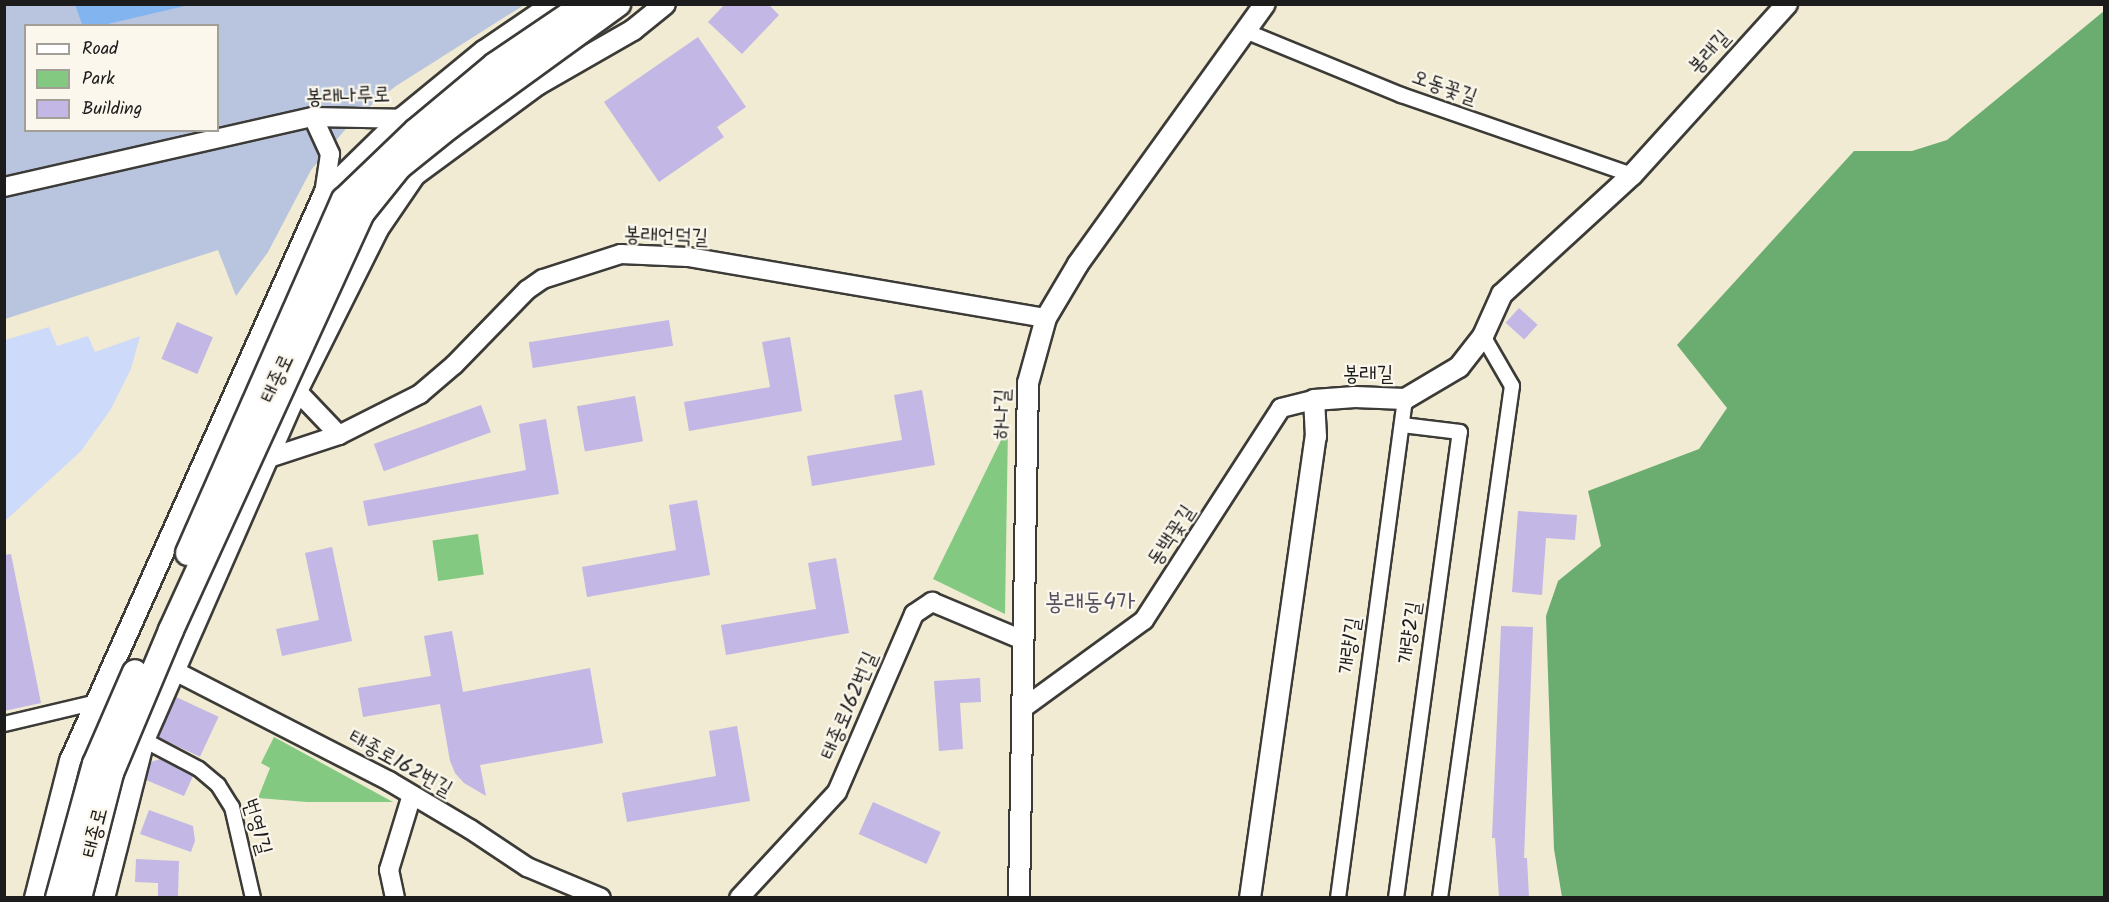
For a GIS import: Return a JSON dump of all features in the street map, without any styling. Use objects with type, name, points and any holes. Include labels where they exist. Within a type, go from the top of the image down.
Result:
[{"type":"highway","points":[[40,895],[94,764],[344,201],[416,131],[495,65],[585,4]]},
{"type":"highway","points":[[79,897],[111,773],[171,630],[362,213],[399,167],[510,80],[618,4]]},
{"type":"main road","name":"태종로","points":[[40,895],[70,761],[324,194],[402,118],[484,51],[553,4]]},
{"type":"main road","name":"태종로","points":[[104,897],[144,740],[297,392],[378,229],[415,175],[537,85],[633,30],[665,4]]},
{"type":"main road","name":"하나길","points":[[1019,897],[1028,383],[1046,318],[1078,264],[1265,4]]},
{"type":"main road","name":"봉래길","points":[[1251,897],[1316,437],[1314,400],[1355,397],[1405,399],[1459,367],[1483,336],[1502,294],[1632,175],[1786,4]]},
{"type":"street","name":"오동꽃길","points":[[1245,32],[1401,95],[1632,175]]},
{"type":"street","name":"봉래나루로","points":[[4,188],[313,117],[484,122]]},
{"type":"street","points":[[313,117],[330,154],[324,194]]},
{"type":"street","name":"봉래언덕길","points":[[205,461],[269,458],[339,435],[420,394],[454,365],[527,290],[543,279],[621,254],[688,256],[1046,318]]},
{"type":"street","points":[[1440,897],[1512,386],[1483,336]]},
{"type":"street","points":[[297,392],[339,435]]},
{"type":"street","name":"개량1길","points":[[1338,897],[1405,399]]},
{"type":"street","name":"동백꽃길","points":[[1022,709],[1144,620],[1281,408],[1314,400]]},
{"type":"street","name":"개량2길","points":[[1396,897],[1460,432],[1402,425]]},
{"type":"street","name":"태종로162번길","points":[[739,897],[837,792],[915,614],[932,602],[1023,640]]},
{"type":"street","name":"태종로162번길","points":[[175,671],[412,795],[526,867],[601,897]]},
{"type":"street","points":[[4,724],[97,702]]},
{"type":"street","name":"번영1길","points":[[144,740],[199,769],[218,785],[232,807],[253,897]]},
{"type":"street","points":[[395,897],[389,870],[412,795]]},
{"type":"shaded area","points":[[189,4],[524,5],[396,86],[355,118],[311,170],[268,252],[236,296],[218,250],[5,319],[5,5],[75,5],[82,24],[24,24],[24,132],[219,132],[219,24],[103,24]]},
{"type":"shaded area","points":[[49,327],[57,346],[88,336],[95,352],[140,336],[131,369],[111,409],[81,451],[5,521],[5,340]]},
{"type":"green space","points":[[2104,11],[2104,897],[1562,897],[1554,849],[1546,616],[1558,581],[1601,546],[1588,491],[1699,449],[1727,408],[1677,345],[1854,151],[1912,151],[1947,140]]},
{"type":"green space","points":[[1008,426],[1005,614],[933,579]]},
{"type":"green space","points":[[478,534],[484,575],[438,581],[432,540]]},
{"type":"green space","points":[[274,737],[393,802],[307,802],[258,798],[270,768],[261,763]]},
{"type":"water","points":[[75,4],[189,5],[108,24],[82,24]]},
{"type":"building","points":[[725,4],[768,4],[779,15],[742,54],[708,22]]},
{"type":"building","points":[[698,37],[746,107],[717,127],[724,137],[659,182],[604,102]]},
{"type":"building","points":[[1519,308],[1538,325],[1524,340],[1506,323]]},
{"type":"building","points":[[669,320],[673,346],[533,368],[529,342]]},
{"type":"building","points":[[177,322],[213,337],[197,374],[161,359]]},
{"type":"building","points":[[790,337],[802,411],[689,431],[684,402],[770,387],[762,342]]},
{"type":"building","points":[[922,390],[935,465],[812,486],[807,456],[902,440],[894,395]]},
{"type":"building","points":[[635,396],[643,441],[585,452],[577,406]]},
{"type":"building","points":[[481,405],[491,432],[384,471],[374,444]]},
{"type":"building","points":[[546,419],[559,494],[368,526],[363,501],[526,470],[519,424]]},
{"type":"building","points":[[697,500],[710,575],[587,597],[582,567],[676,550],[669,505]]},
{"type":"building","points":[[1518,511],[1577,515],[1575,540],[1546,538],[1542,595],[1512,592]]},
{"type":"building","points":[[332,547],[352,641],[282,656],[276,629],[319,620],[305,553]]},
{"type":"building","points":[[11,554],[41,703],[4,711],[4,555]]},
{"type":"building","points":[[836,558],[849,633],[726,655],[721,625],[816,609],[808,563]]},
{"type":"building","points":[[1501,626],[1533,627],[1524,858],[1527,858],[1529,897],[1499,897],[1495,838],[1492,838]]},
{"type":"building","points":[[452,631],[463,692],[590,668],[603,743],[480,765],[486,796],[464,783],[455,773],[450,761],[440,704],[363,717],[358,688],[431,676],[424,636]]},
{"type":"building","points":[[980,678],[981,702],[960,703],[963,749],[939,751],[934,681]]},
{"type":"building","points":[[176,697],[219,717],[200,757],[157,737]]},
{"type":"building","points":[[737,726],[750,801],[627,822],[622,793],[716,776],[709,731]]},
{"type":"building","points":[[160,759],[193,776],[184,796],[146,780],[151,762]]},
{"type":"building","points":[[873,802],[941,832],[926,864],[859,834]]},
{"type":"building","points":[[149,810],[193,826],[195,841],[191,852],[140,834]]},
{"type":"building","points":[[136,859],[179,861],[178,896],[158,896],[158,883],[135,882]]},
{"type":"district","name":"봉래동4가","points":[[1090,603]]}]
